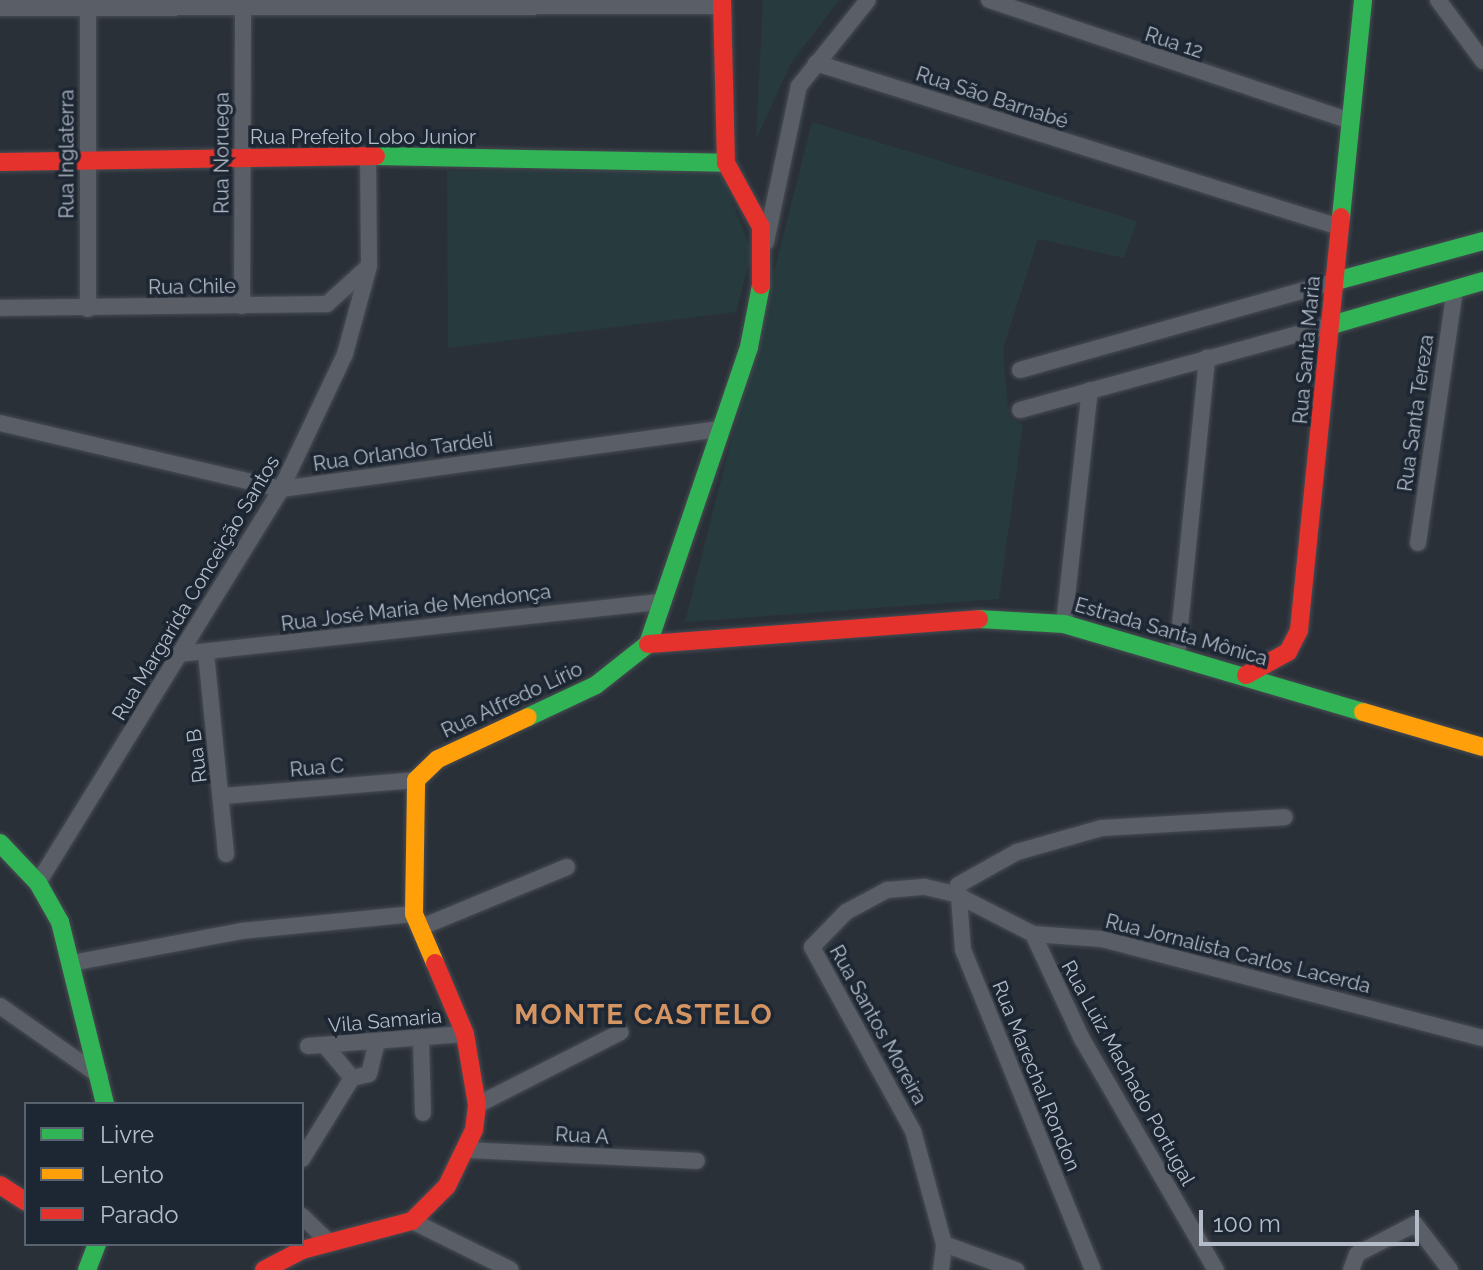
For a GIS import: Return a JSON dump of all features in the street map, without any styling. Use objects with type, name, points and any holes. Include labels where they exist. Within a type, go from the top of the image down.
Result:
[{"type":"main road","name":"Rua Santa Maria","points":[[1246,675],[1288,652],[1299,630],[1335,324],[1339,227],[1357,2]]},
{"type":"main road","points":[[648,644],[656,602],[749,347],[766,246],[726,163],[722,3]]},
{"type":"main road","name":"Rua Prefeito Lobo Junior","points":[[0,162],[368,156],[726,163]]},
{"type":"main road","points":[[1336,281],[1483,241]]},
{"type":"main road","points":[[1335,324],[1483,281]]},
{"type":"main road","name":"Estrada Santa Mônica","points":[[648,644],[950,619],[1064,624],[1483,747]]},
{"type":"main road","name":"Rua Alfredo Lírio","points":[[416,780],[457,747],[596,685],[648,644]]},
{"type":"main road","points":[[264,1270],[328,1241],[412,1221],[447,1186],[466,1150],[477,1105],[465,1034],[416,921],[408,856],[416,780]]},
{"type":"main road","points":[[0,843],[38,883],[72,963],[105,1102]]},
{"type":"main road","points":[[0,1185],[24,1201]]},
{"type":"main road","points":[[87,1270],[94,1246]]},
{"type":"street","points":[[766,246],[792,106],[816,63],[868,0]]},
{"type":"street","name":"Rua 12","points":[[989,0],[1348,120]]},
{"type":"street","points":[[1438,0],[1483,61]]},
{"type":"street","points":[[0,8],[88,4],[722,3]]},
{"type":"street","name":"Rua Inglaterra","points":[[88,4],[88,309]]},
{"type":"street","name":"Rua Noruega","points":[[242,4],[242,306]]},
{"type":"street","name":"Rua São Barnabé","points":[[816,63],[1339,227]]},
{"type":"street","name":"Rua Margarida Conceição Santos","points":[[38,883],[281,489],[345,354],[369,266],[368,156]]},
{"type":"street","name":"Rua Chile","points":[[0,308],[327,304],[369,266]]},
{"type":"street","points":[[1020,370],[1336,281]]},
{"type":"street","name":"Rua Santa Tereza","points":[[1418,543],[1455,289]]},
{"type":"street","points":[[1020,410],[1335,324]]},
{"type":"street","points":[[1177,655],[1207,358]]},
{"type":"street","points":[[1064,624],[1090,390]]},
{"type":"street","name":"Rua Orlando Tardeli","points":[[0,423],[281,489],[721,429]]},
{"type":"street","name":"Rua José Maria de Mendonça","points":[[180,654],[656,602]]},
{"type":"street","name":"Rua B","points":[[206,653],[226,854]]},
{"type":"street","name":"Rua C","points":[[222,796],[416,780]]},
{"type":"street","points":[[955,894],[982,867],[1065,836],[1139,822],[1285,817]]},
{"type":"street","points":[[72,963],[241,931],[416,921],[567,867]]},
{"type":"street","name":"Rua Jornalista Carlos Lacerda","points":[[814,939],[887,890],[925,887],[955,894],[1033,934],[1102,939],[1483,1038]]},
{"type":"street","name":"Rua Marechal Rondon","points":[[955,894],[963,950],[1093,1270]]},
{"type":"street","name":"Rua Luiz Machado Portugal","points":[[1033,934],[1082,1039],[1216,1270]]},
{"type":"street","name":"Rua Santos Moreira","points":[[814,939],[814,954],[913,1131],[944,1244],[941,1270]]},
{"type":"street","points":[[0,1006],[100,1076]]},
{"type":"street","points":[[477,1105],[621,1032]]},
{"type":"street","name":"Vila Samaria","points":[[308,1046],[376,1046],[465,1034]]},
{"type":"street","points":[[421,1040],[423,1113]]},
{"type":"street","points":[[304,1156],[352,1078],[369,1074],[376,1046]]},
{"type":"street","points":[[327,1048],[352,1078]]},
{"type":"street","name":"Rua A","points":[[466,1150],[697,1161]]},
{"type":"street","points":[[304,1218],[328,1241]]},
{"type":"street","points":[[412,1221],[486,1264],[511,1270]]},
{"type":"street","points":[[1351,1270],[1357,1254],[1407,1228],[1422,1225],[1450,1270]]},
{"type":"street","points":[[944,1244],[1016,1270]]},
{"type":"green space","points":[[763,0],[839,0],[791,63],[756,140]]},
{"type":"green space","points":[[812,122],[1137,221],[1124,258],[1038,239],[1003,349],[1009,417],[1023,425],[999,599],[685,622]]},
{"type":"green space","points":[[447,171],[720,171],[752,252],[736,312],[448,348]]},
{"type":"traffic: fast","points":[[1341,217],[1363,0]]},
{"type":"traffic: fast","points":[[376,156],[726,163]]},
{"type":"traffic: fast","points":[[1336,281],[1483,241]]},
{"type":"traffic: fast","points":[[1335,324],[1483,281]]},
{"type":"traffic: fast","points":[[528,717],[596,685],[648,644],[749,347],[761,285]]},
{"type":"traffic: fast","points":[[979,619],[1064,624],[1363,712]]},
{"type":"traffic: fast","points":[[0,843],[38,883],[60,922],[105,1102]]},
{"type":"traffic: fast","points":[[87,1270],[96,1246]]},
{"type":"traffic: slow","points":[[1363,712],[1483,747]]},
{"type":"traffic: slow","points":[[435,963],[414,914],[416,780],[438,759],[528,717]]},
{"type":"traffic: jam","points":[[722,0],[726,163],[761,227],[761,285]]},
{"type":"traffic: jam","points":[[0,162],[376,156]]},
{"type":"traffic: jam","points":[[1246,675],[1288,652],[1299,630],[1341,217]]},
{"type":"traffic: jam","points":[[648,644],[979,619]]},
{"type":"traffic: jam","points":[[264,1270],[302,1250],[412,1221],[447,1186],[474,1130],[477,1105],[465,1034],[435,963]]},
{"type":"traffic: jam","points":[[0,1185],[24,1201]]},
{"type":"district","name":"MONTE CASTELO","points":[[644,1015]]}]
